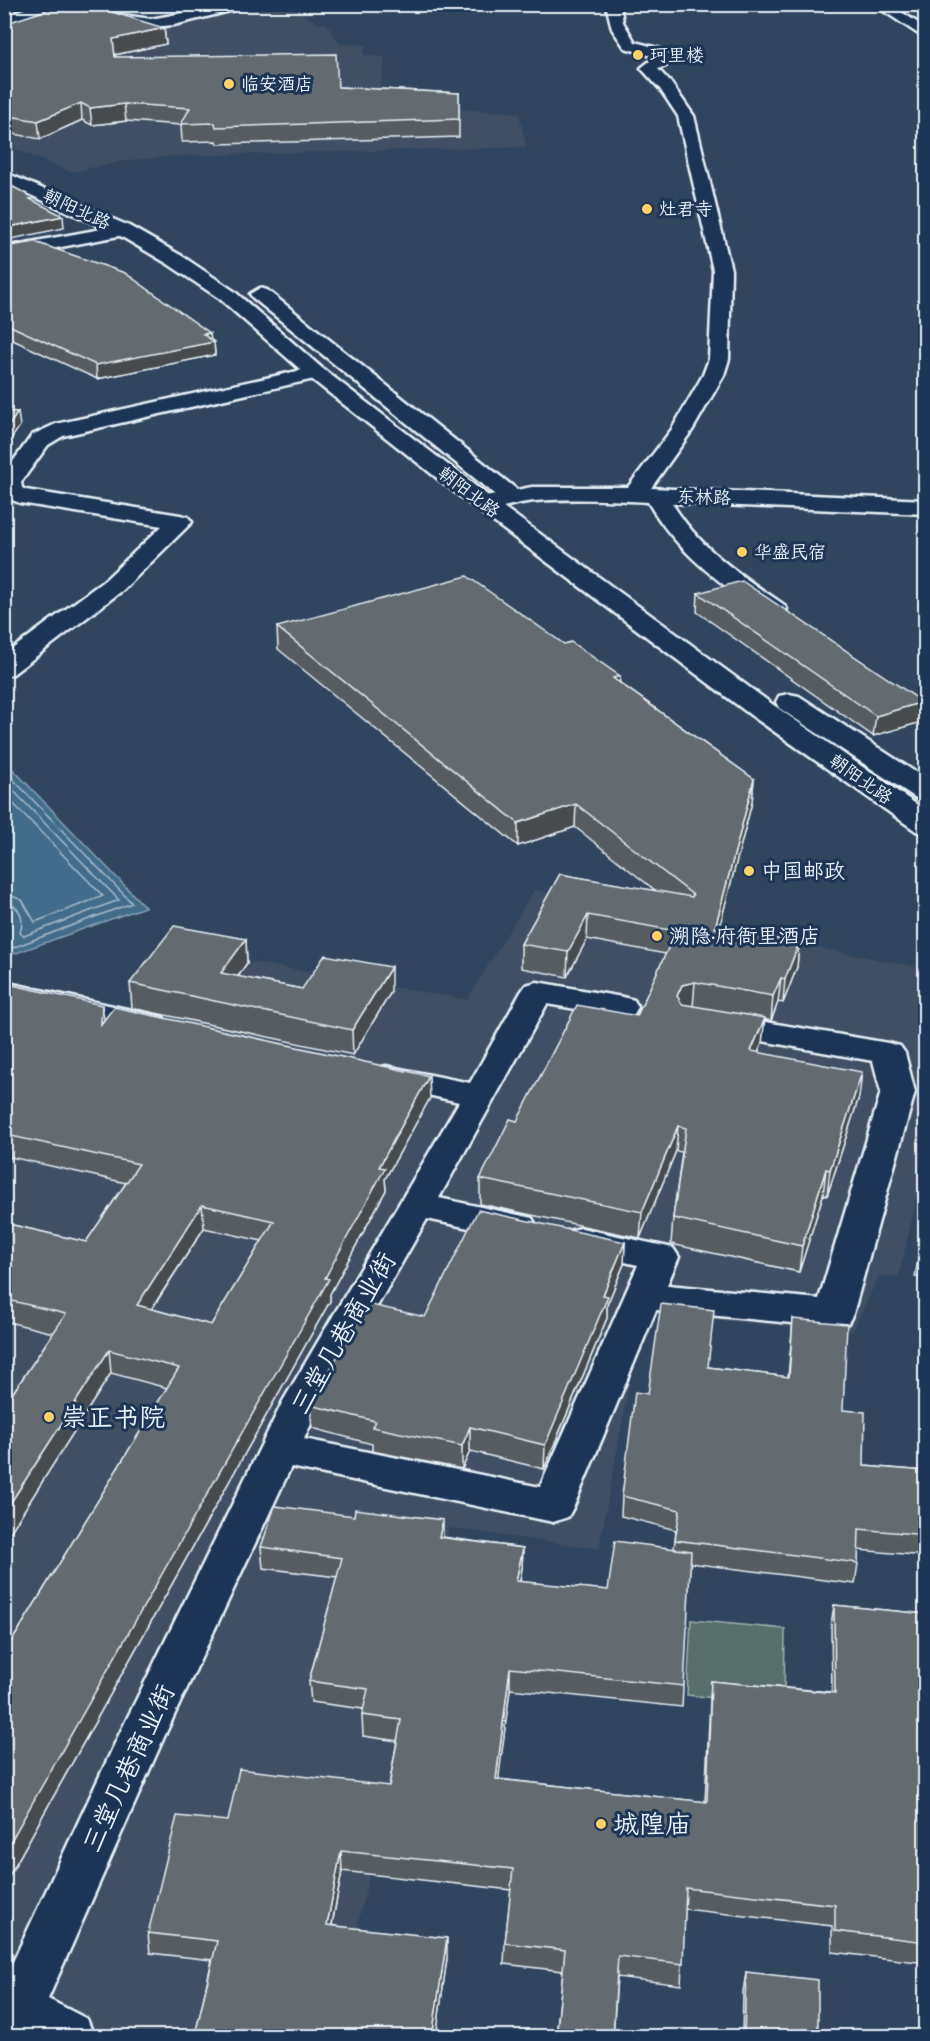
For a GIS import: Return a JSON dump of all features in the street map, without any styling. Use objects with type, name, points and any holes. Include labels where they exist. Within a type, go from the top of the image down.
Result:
[{"type":"street","points":[[6,15],[42,6],[151,23],[174,21],[252,4]]},
{"type":"street","points":[[613,4],[613,12],[626,40],[633,48],[654,51],[663,56],[661,63],[648,68],[666,86],[686,116],[722,270],[719,359],[715,372],[704,396],[645,495],[696,552],[725,576],[792,621]]},
{"type":"street","points":[[879,4],[926,35]]},
{"type":"street","name":"朝阳北路","points":[[4,162],[111,207],[201,254],[255,290],[510,496],[729,659]]},
{"type":"street","name":"朝阳北路","points":[[4,177],[123,230],[175,260],[227,295],[316,373],[483,503],[753,703],[926,825]]},
{"type":"street","points":[[4,253],[123,230]]},
{"type":"street","points":[[4,668],[114,585],[180,522],[20,496],[11,491],[10,482],[40,440],[56,431],[316,373]]},
{"type":"street","name":"东林路","points":[[483,503],[510,496],[558,491],[926,507]]},
{"type":"street","name":"朝阳北路","points":[[768,687],[926,792]]},
{"type":"street","points":[[4,992],[180,1030]]},
{"type":"street","name":"三堂几巷商业街","points":[[9,2019],[297,1411],[480,1096],[537,992],[622,1007]]},
{"type":"street","points":[[643,1296],[834,1314],[898,1092],[888,1053],[693,1019]]},
{"type":"street","points":[[355,1069],[480,1096]]},
{"type":"street","points":[[278,1449],[553,1506],[660,1257],[417,1205]]},
{"type":"street","points":[[9,2019],[45,2022],[68,2037]]},
{"type":"shaded area","points":[[260,5],[290,6],[318,24],[326,23],[340,44],[366,45],[363,55],[385,57],[378,104],[519,113],[526,147],[173,156],[124,161],[72,172],[5,145],[4,27],[169,24]]},
{"type":"shaded area","points":[[534,890],[925,969],[925,1158],[899,1276],[879,1276],[852,1332],[642,1314],[599,1549],[449,1528],[332,2036],[95,2036],[61,2001],[5,1980],[5,1952],[13,1931],[5,1928],[5,995],[117,1021],[171,948],[467,1000]]},
{"type":"green space","points":[[691,1620],[785,1629],[784,1705],[687,1695]]},
{"type":"water","points":[[5,761],[145,907],[5,957],[5,928],[10,923],[4,915]]},
{"type":"building","points":[[65,4],[99,8],[164,28],[113,39],[115,57],[336,54],[338,87],[459,93],[459,119],[216,127],[215,123],[181,124],[190,108],[124,104],[90,108],[81,103],[38,121],[4,115],[4,24]]},
{"type":"building","points":[[4,182],[34,198],[30,199],[63,216],[4,228]]},
{"type":"building","points":[[35,242],[125,273],[210,333],[203,334],[214,342],[96,365],[4,323],[4,247]]},
{"type":"building","points":[[4,411],[18,412],[4,433]]},
{"type":"building","points":[[467,576],[564,644],[571,642],[620,676],[613,678],[754,779],[715,928],[799,943],[785,979],[781,978],[773,996],[695,982],[682,985],[677,996],[682,1004],[765,1018],[751,1051],[862,1072],[830,1170],[826,1169],[802,1246],[673,1218],[686,1128],[678,1126],[642,1212],[480,1179],[510,1119],[517,1121],[577,1005],[637,1016],[676,931],[588,915],[568,952],[521,944],[560,874],[692,897],[693,895],[576,804],[518,823],[277,627]]},
{"type":"building","points":[[742,581],[917,698],[926,701],[876,716],[698,593]]},
{"type":"building","points":[[174,926],[246,939],[221,973],[302,989],[325,955],[391,967],[352,1030],[130,983]]},
{"type":"building","points":[[4,983],[102,1005],[101,1024],[114,1007],[429,1076],[379,1167],[385,1168],[325,1278],[329,1279],[4,1853],[4,1654],[179,1368],[109,1350],[4,1513],[4,1406],[66,1314],[4,1299],[4,1223],[86,1242],[139,1164],[7,1135],[4,1138]],"holes":[[[202,1205],[274,1221],[211,1325],[137,1305]]]},
{"type":"building","points":[[478,1210],[625,1242],[603,1295],[608,1296],[545,1445],[470,1427],[462,1446],[372,1427],[375,1421],[310,1405],[367,1304],[425,1317]]},
{"type":"building","points":[[926,1229],[926,1256],[919,1254]]},
{"type":"building","points":[[661,1304],[714,1310],[708,1367],[789,1377],[793,1319],[847,1324],[843,1410],[865,1412],[864,1466],[926,1471],[926,1535],[859,1529],[858,1563],[675,1540],[680,1510],[622,1496],[635,1392],[648,1394]]},
{"type":"building","points":[[275,1506],[354,1516],[355,1509],[443,1520],[439,1537],[523,1548],[516,1581],[608,1590],[615,1541],[691,1551],[684,1686],[510,1668],[496,1779],[707,1802],[711,1681],[835,1693],[834,1605],[926,1614],[926,1942],[835,1931],[835,1905],[686,1888],[683,1964],[618,1956],[613,2037],[557,2030],[565,1950],[505,1943],[513,1869],[341,1851],[327,1925],[447,1938],[432,2037],[205,2037],[195,2035],[217,1941],[148,1933],[177,1816],[228,1821],[239,1769],[389,1786],[401,1720],[362,1715],[368,1689],[309,1681],[342,1558],[261,1547]]},
{"type":"building","points":[[746,1972],[818,1980],[818,2037],[744,2037]]},
{"type":"place","name":"珂里楼","points":[[638,55]]},
{"type":"place","name":"临安酒店","points":[[229,84]]},
{"type":"place","name":"灶君寺","points":[[647,209]]},
{"type":"place","name":"华盛民宿","points":[[742,552]]},
{"type":"place","name":"中国邮政","points":[[749,871]]},
{"type":"place","name":"溯隐·府衙里酒店","points":[[657,936]]},
{"type":"place","name":"崇正书院","points":[[49,1417]]},
{"type":"place","name":"城隍庙","points":[[601,1824]]}]
